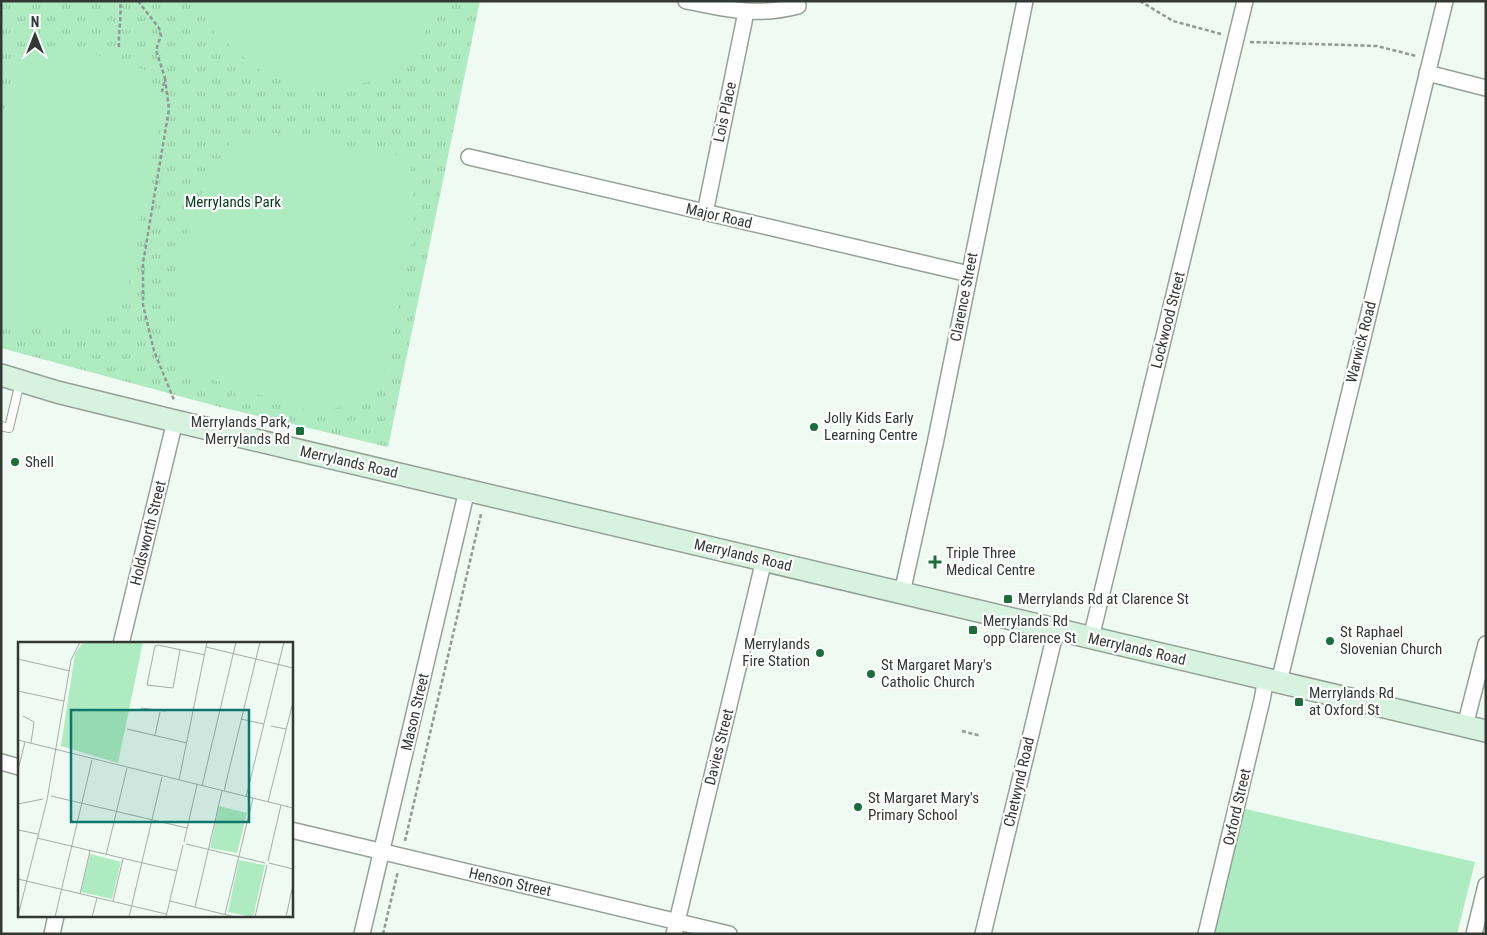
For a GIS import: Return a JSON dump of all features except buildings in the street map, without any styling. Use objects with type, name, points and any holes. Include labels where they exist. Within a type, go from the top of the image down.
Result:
[{"type":"main road","name":"Merrylands Road","points":[[11,378],[58,392],[174,411],[467,490],[1486,732]]},
{"type":"street","points":[[686,1],[746,12],[766,13],[798,6]]},
{"type":"street","name":"Clarence Street","points":[[902,593],[935,444],[1025,1]]},
{"type":"street","name":"Lockwood Street","points":[[1091,638],[1245,1]]},
{"type":"street","name":"Warwick Road","points":[[1272,681],[1445,1]]},
{"type":"street","name":"Lois Place","points":[[704,213],[746,12]]},
{"type":"street","points":[[1427,74],[1486,88]]},
{"type":"street","name":"Major Road","points":[[469,157],[969,274]]},
{"type":"street","name":"Holdsworth Street","points":[[121,642],[174,411]]},
{"type":"street","name":"Mason Street","points":[[362,934],[467,490]]},
{"type":"street","name":"Davies Street","points":[[675,927],[764,560]]},
{"type":"street","name":"Chetwynd Road","points":[[983,934],[1056,630]]},
{"type":"street","points":[[1465,726],[1486,644]]},
{"type":"street","name":"Oxford Street","points":[[1206,934],[1272,681]]},
{"type":"street","points":[[1,762],[18,767]]},
{"type":"street","name":"Henson Street","points":[[292,830],[382,851],[675,927],[729,934]]},
{"type":"street","points":[[1474,934],[1486,885]]},
{"type":"street","points":[[52,934],[56,918]]},
{"type":"lane","points":[[1,426],[9,428],[11,378]]},
{"type":"path","points":[[119,47],[118,39],[122,12],[120,1]]},
{"type":"path","points":[[138,1],[159,28],[161,36],[156,50],[165,78],[169,109],[143,263],[143,296],[154,351],[174,411]]},
{"type":"path","points":[[1140,1],[1173,21],[1219,34]]},
{"type":"path","points":[[1251,42],[1377,46],[1406,54]]},
{"type":"path","points":[[162,92],[165,78]]},
{"type":"path","points":[[383,934],[481,514]]},
{"type":"path","points":[[962,731],[981,736]]},
{"type":"green space","name":"Merrylands Park","points":[[1,1],[480,1],[388,447],[220,407],[1,348]]},
{"type":"green space","points":[[205,1],[439,1],[421,42],[382,79],[324,92],[265,75],[214,32]]},
{"type":"green space","points":[[79,49],[145,70],[163,100],[127,293],[101,317],[57,329],[20,328],[1,318],[1,129],[17,52]]},
{"type":"green space","points":[[273,133],[403,156],[411,167],[414,233],[385,370],[358,404],[315,412],[182,370],[174,315],[183,242],[209,175],[235,136]]},
{"type":"green space","points":[[1237,807],[1475,862],[1457,934],[1210,934]]},
{"type":"place","name":"Jolly Kids Early Learning Centre","points":[[814,427]]},
{"type":"place","name":"Merrylands Park, Merrylands Rd","points":[[300,431]]},
{"type":"place","name":"Shell","points":[[15,462]]},
{"type":"place","name":"Triple Three Medical Centre","points":[[935,562]]},
{"type":"place","name":"Merrylands Rd at Clarence St","points":[[1008,599]]},
{"type":"place","name":"Merrylands Rd opp Clarence St","points":[[973,630]]},
{"type":"place","name":"St Raphael Slovenian Church","points":[[1330,641]]},
{"type":"place","name":"Merrylands Fire Station","points":[[820,653]]},
{"type":"place","name":"St Margaret Mary's Catholic Church","points":[[871,674]]},
{"type":"place","name":"Merrylands Rd at Oxford St","points":[[1299,702]]},
{"type":"place","name":"St Margaret Mary's Primary School","points":[[858,807]]}]
